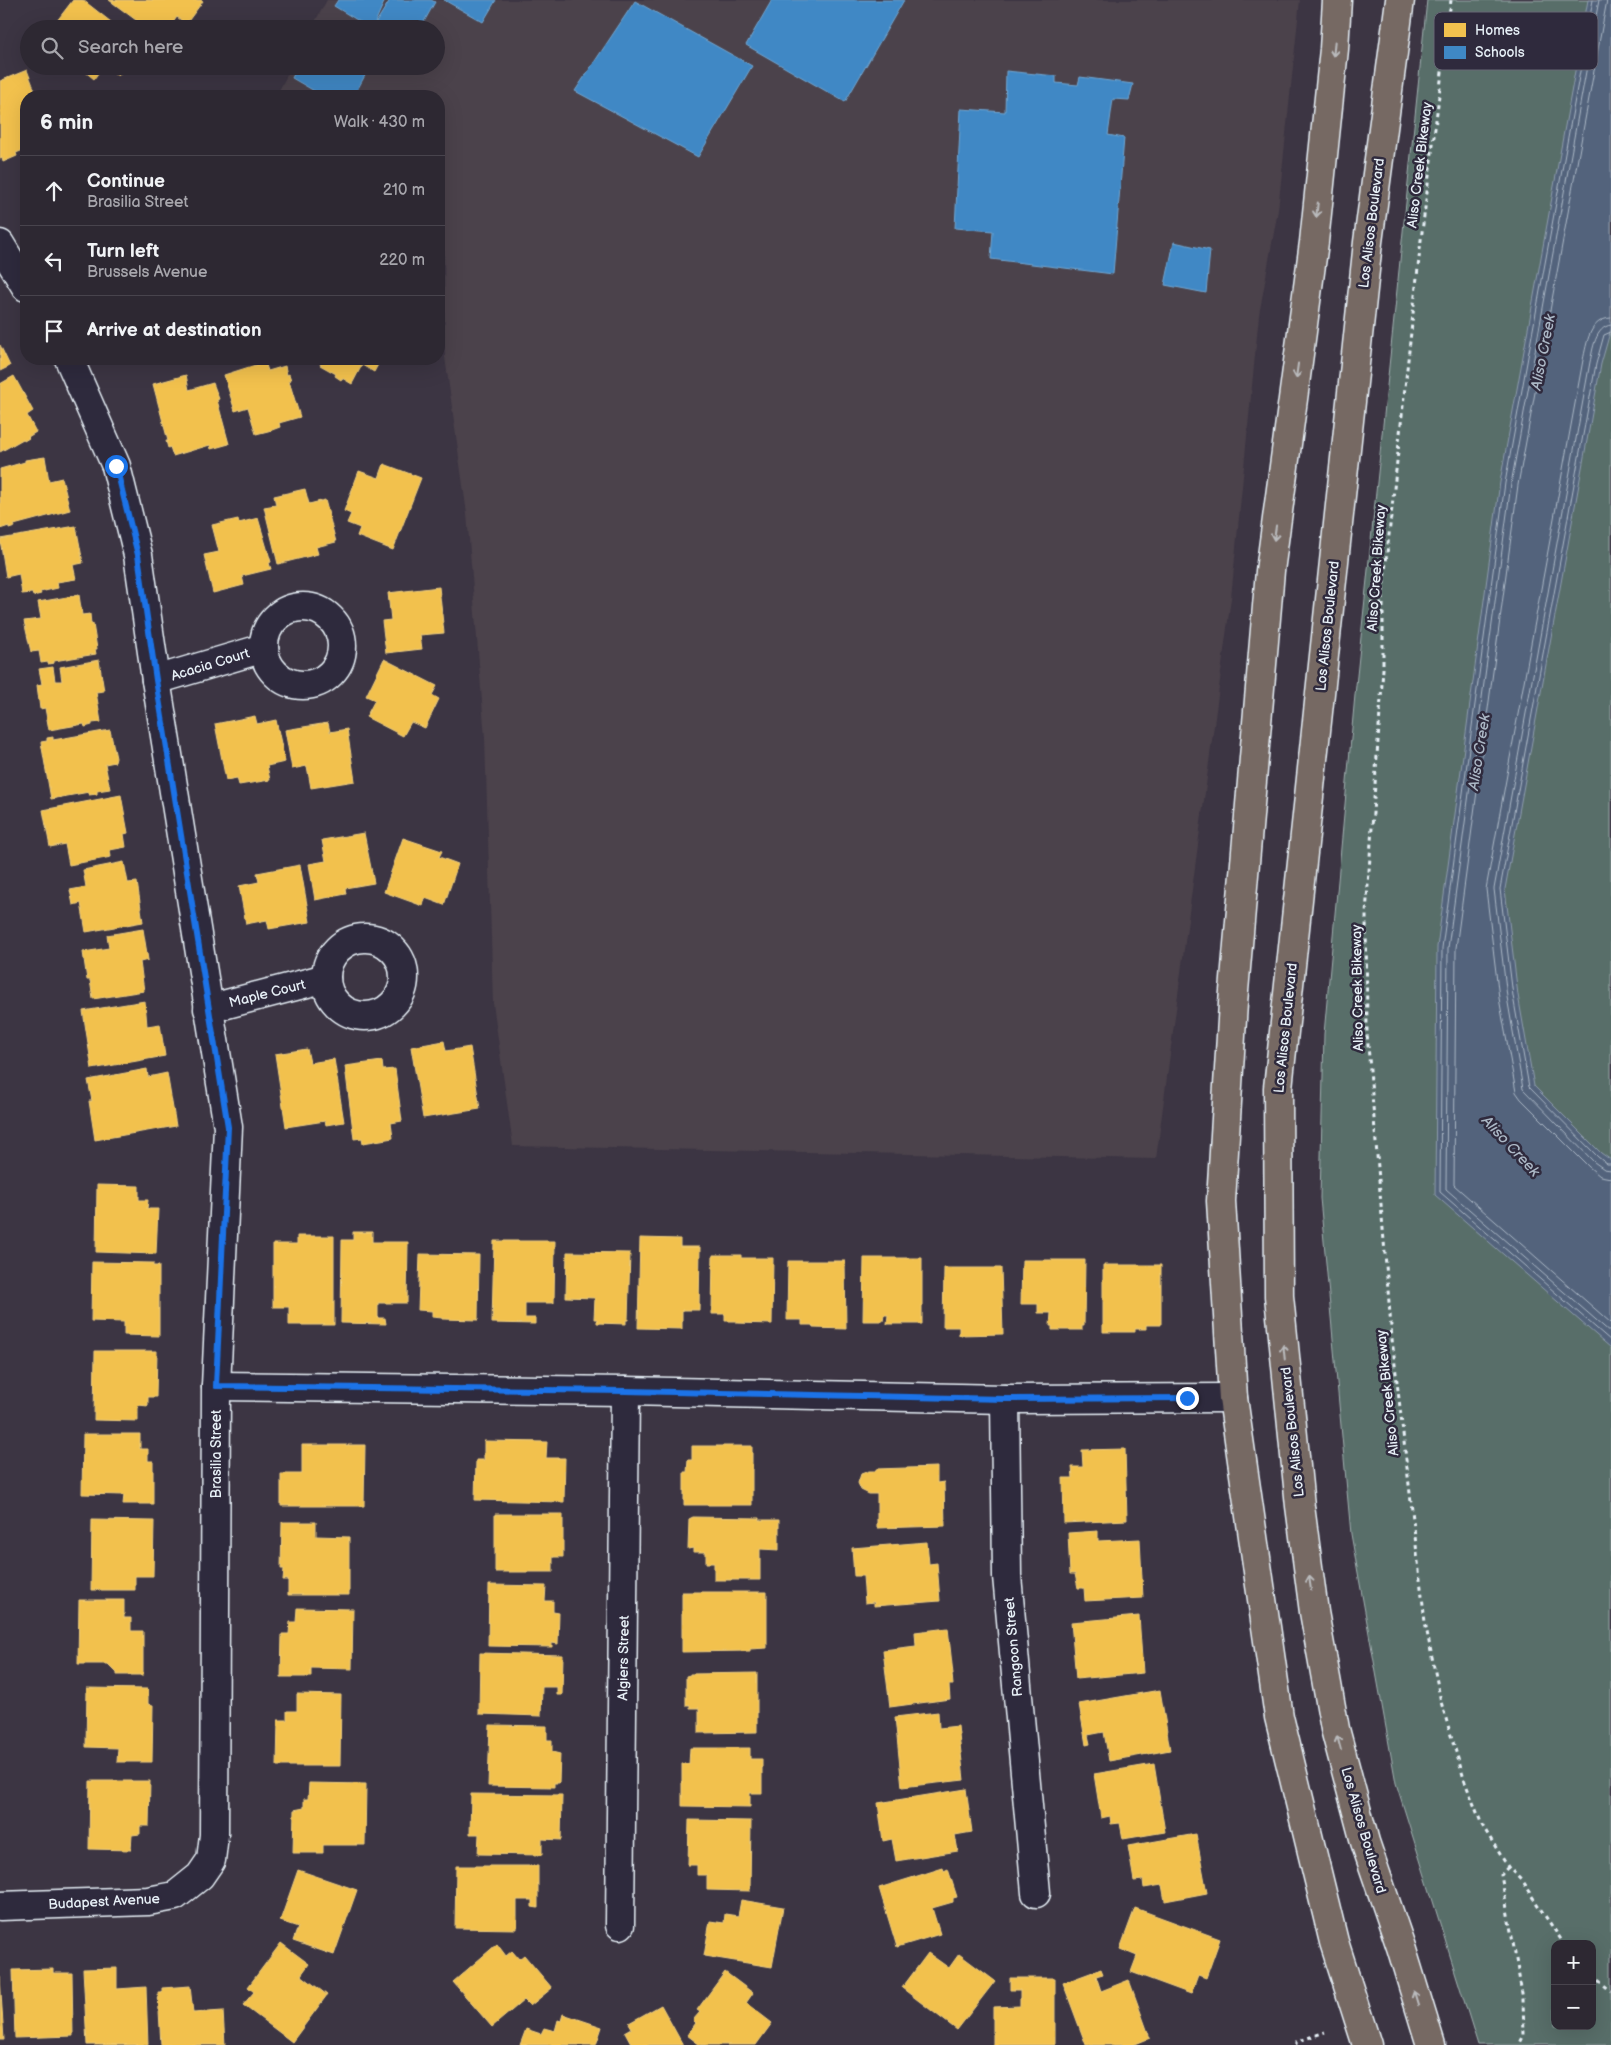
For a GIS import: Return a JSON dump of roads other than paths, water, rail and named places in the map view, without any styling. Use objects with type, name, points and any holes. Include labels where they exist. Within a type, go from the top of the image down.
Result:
[{"type":"main road","points":[[1337,0],[1334,49],[1314,242],[1270,571],[1232,1003],[1221,1201],[1233,1398],[1279,1717],[1334,1942],[1367,2045]]},
{"type":"main road","name":"Los Alisos Boulevard","points":[[1400,0],[1367,252],[1278,1088],[1279,1296],[1300,1506],[1314,1612],[1335,1729],[1365,1842],[1401,1947],[1430,2045]]},
{"type":"street","points":[[0,244],[20,277]]},
{"type":"street","name":"Brasilia Street","points":[[71,365],[116,466],[138,555],[156,680],[228,1127],[216,1386],[214,1835],[210,1860],[200,1876]]},
{"type":"street","name":"Acacia Court","points":[[156,680],[264,648]]},
{"type":"street","name":"Maple Court","points":[[208,1008],[326,978]]},
{"type":"street","points":[[216,1386],[625,1391],[1005,1399],[1233,1398]]},
{"type":"street","name":"Algiers Street","points":[[620,1925],[625,1391]]},
{"type":"street","name":"Rangoon Street","points":[[1005,1399],[1007,1576],[1036,1893]]},
{"type":"street","name":"Budapest Avenue","points":[[0,1906],[148,1901],[175,1896],[200,1876]]},
{"type":"water","name":"Aliso Creek","points":[[1588,0],[1611,0],[1611,329],[1601,364],[1505,889],[1518,995],[1534,1086],[1601,1153],[1611,1160],[1611,1348],[1435,1195],[1437,947],[1500,482],[1575,70],[1598,70],[1598,12],[1586,12]]}]
